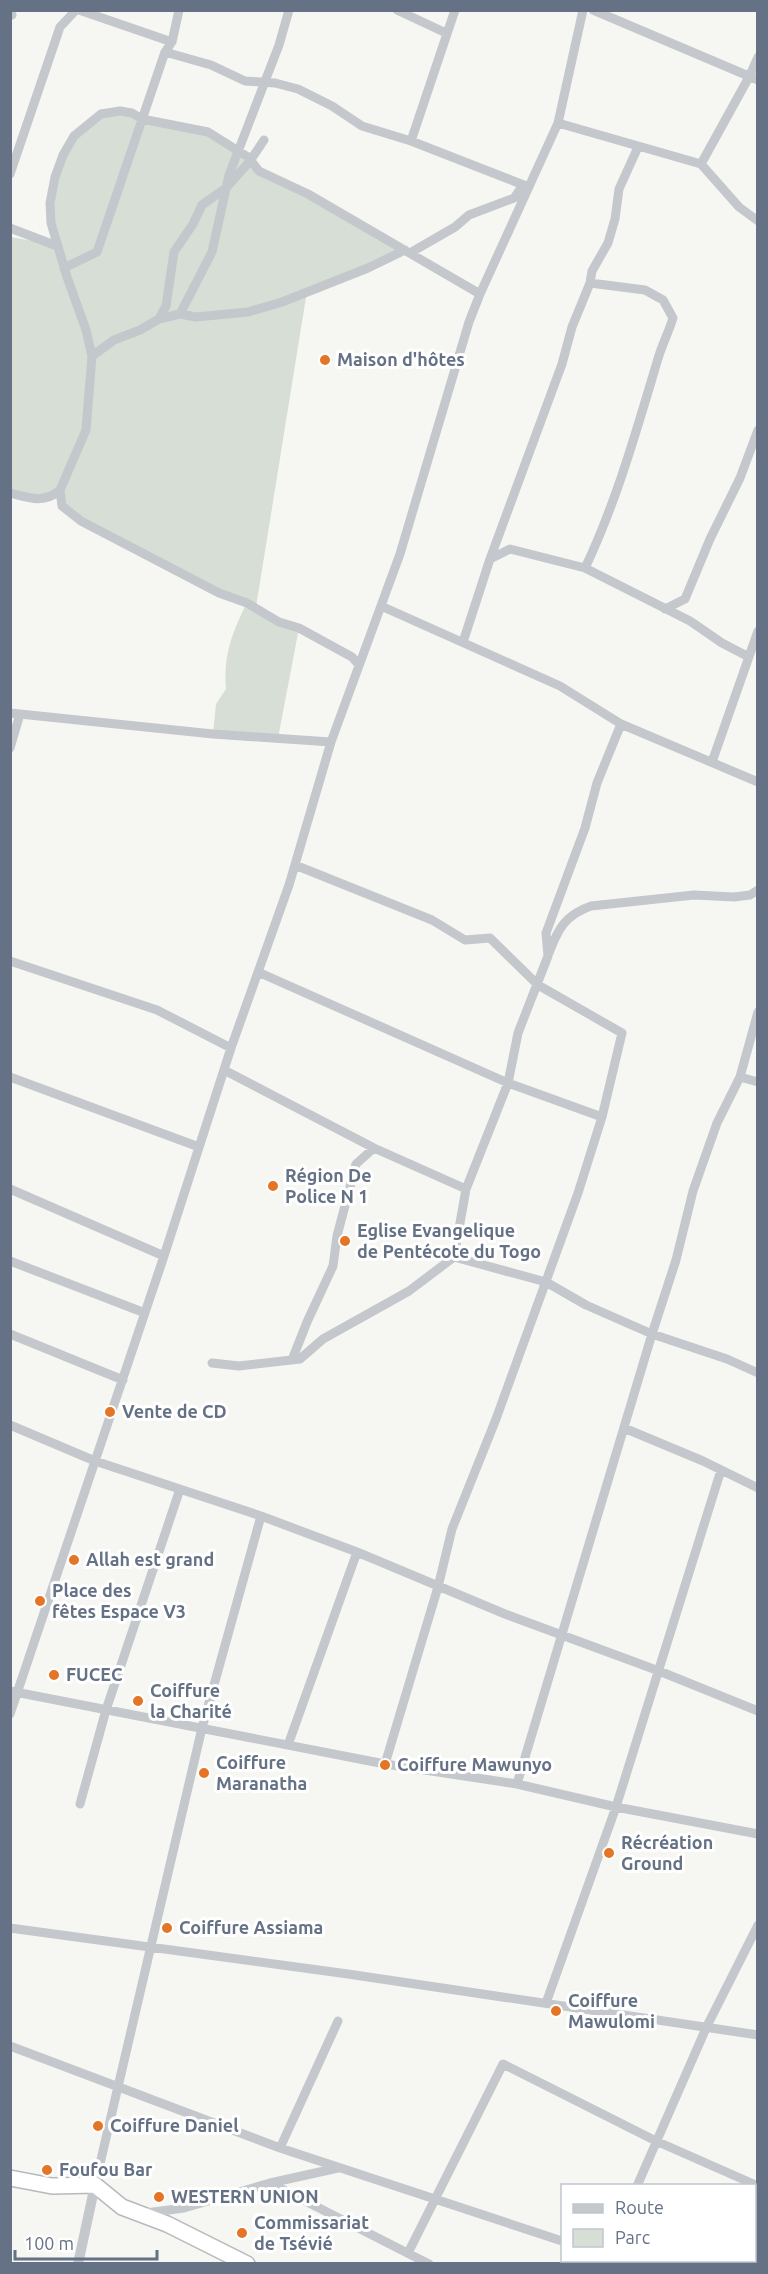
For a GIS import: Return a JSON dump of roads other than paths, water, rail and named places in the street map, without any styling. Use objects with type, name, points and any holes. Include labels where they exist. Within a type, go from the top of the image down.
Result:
[{"type":"highway","points":[[10,2178],[52,2186],[95,2185],[122,2207],[144,2214],[247,2264]]},
{"type":"street","points":[[10,174],[60,27],[78,10],[172,42]]},
{"type":"street","points":[[64,268],[97,252],[165,52],[172,42],[179,10]]},
{"type":"street","points":[[180,314],[212,252],[229,175],[279,45],[289,10]]},
{"type":"street","points":[[397,10],[446,33]]},
{"type":"street","points":[[411,141],[454,10]]},
{"type":"street","points":[[10,1714],[14,1693],[96,1461],[231,1048],[295,865],[331,742],[400,554],[469,322],[526,186],[558,123],[583,10]]},
{"type":"street","points":[[594,10],[753,79]]},
{"type":"street","points":[[165,52],[211,65],[244,81],[264,82],[298,89],[332,106],[362,126],[411,141],[526,186]]},
{"type":"street","points":[[701,164],[753,79],[758,57]]},
{"type":"street","points":[[10,493],[41,500],[52,497],[60,490],[86,430],[92,356],[86,330],[57,246],[51,223],[50,203],[55,177],[63,155],[74,136],[101,114],[120,111],[132,113],[142,119],[208,132],[239,152],[259,171],[308,194],[480,294]]},
{"type":"street","points":[[558,123],[701,164],[739,207],[758,221]]},
{"type":"street","points":[[159,319],[166,306],[174,252],[193,224],[202,205],[226,188],[250,161],[264,140]]},
{"type":"street","points":[[463,642],[490,559],[562,364],[572,327],[590,283],[592,271],[608,243],[615,219],[619,189],[638,147]]},
{"type":"street","points":[[92,356],[124,334],[140,330],[159,319],[180,314],[196,317],[248,312],[282,302],[407,251],[455,227],[469,215],[514,198],[526,186]]},
{"type":"street","points":[[10,228],[57,246]]},
{"type":"street","points":[[585,568],[621,475],[672,318],[663,300],[645,290],[590,283]]},
{"type":"street","points":[[665,609],[686,599],[710,539],[740,478],[758,430]]},
{"type":"street","points":[[60,490],[62,506],[81,521],[219,593],[247,603],[279,622],[298,628],[352,657],[358,665]]},
{"type":"street","points":[[490,559],[510,549],[585,568],[690,621],[722,643],[747,656]]},
{"type":"street","points":[[381,606],[560,686],[621,724],[758,782]]},
{"type":"street","points":[[712,762],[747,656],[758,631]]},
{"type":"street","points":[[10,748],[15,714],[213,734],[331,742]]},
{"type":"street","points":[[548,956],[546,933],[585,828],[597,783],[621,724]]},
{"type":"street","points":[[295,865],[432,920],[465,940],[490,938],[538,985],[622,1033],[602,1117],[578,1193],[496,1419],[452,1529],[438,1587],[386,1764]]},
{"type":"street","points":[[212,1363],[239,1366],[300,1359],[323,1339],[409,1291],[454,1257],[466,1189],[508,1083],[518,1034],[556,932],[575,912],[591,906],[694,895],[734,897],[750,895],[758,890]]},
{"type":"street","points":[[10,961],[157,1010],[231,1048]]},
{"type":"street","points":[[258,972],[508,1083],[602,1117]]},
{"type":"street","points":[[516,1784],[676,1260],[693,1191],[717,1123],[740,1077],[758,1012]]},
{"type":"street","points":[[224,1070],[374,1148],[466,1189]]},
{"type":"street","points":[[10,1077],[199,1148]]},
{"type":"street","points":[[740,1077],[758,1082]]},
{"type":"street","points":[[292,1360],[333,1266],[337,1236],[356,1164],[374,1148]]},
{"type":"street","points":[[10,1189],[164,1256]]},
{"type":"street","points":[[454,1257],[546,1282],[586,1305],[652,1335],[727,1359],[758,1373]]},
{"type":"street","points":[[10,1261],[145,1313]]},
{"type":"street","points":[[10,1334],[123,1380]]},
{"type":"street","points":[[10,1425],[96,1461],[261,1516],[357,1552],[438,1587],[758,1711]]},
{"type":"street","points":[[624,1428],[758,1488]]},
{"type":"street","points":[[546,2003],[616,1807],[721,1470]]},
{"type":"street","points":[[80,1804],[106,1710],[180,1489]]},
{"type":"street","points":[[78,2264],[202,1728],[261,1516]]},
{"type":"street","points":[[288,1745],[357,1552]]},
{"type":"street","points":[[14,1693],[386,1764],[516,1784],[616,1807],[758,1834]]},
{"type":"street","points":[[638,2184],[707,2026],[758,1925]]},
{"type":"street","points":[[10,1928],[348,1974],[758,2035]]},
{"type":"street","points":[[280,2148],[338,2021]]},
{"type":"street","points":[[10,2046],[280,2148],[561,2241]]},
{"type":"street","points":[[408,2253],[503,2064],[656,2141],[753,2184]]},
{"type":"street","points":[[144,2214],[184,2208],[270,2183],[338,2167]]},
{"type":"street","points":[[270,2183],[429,2264]]},
{"type":"place","name":"Maison d'hôtes","points":[[325,360]]},
{"type":"place","name":"Région De Police N 1","points":[[273,1186]]},
{"type":"place","name":"Eglise Evangelique de Pentécote du Togo","points":[[345,1241]]},
{"type":"place","name":"Vente de CD","points":[[110,1412]]},
{"type":"place","name":"Allah est grand","points":[[74,1560]]},
{"type":"place","name":"Place des fêtes Espace V3","points":[[40,1601]]},
{"type":"place","name":"FUCEC","points":[[54,1675]]},
{"type":"place","name":"Coiffure la Charité","points":[[138,1701]]},
{"type":"place","name":"Coiffure Mawunyo","points":[[385,1765]]},
{"type":"place","name":"Coiffure Maranatha","points":[[204,1773]]},
{"type":"place","name":"Récréation Ground","points":[[609,1853]]},
{"type":"place","name":"Coiffure Assiama","points":[[167,1928]]},
{"type":"place","name":"Coiffure Mawulomi","points":[[556,2011]]},
{"type":"place","name":"Coiffure Daniel","points":[[98,2126]]},
{"type":"place","name":"Foufou Bar","points":[[47,2170]]},
{"type":"place","name":"WESTERN UNION","points":[[159,2197]]},
{"type":"place","name":"Commissariat de Tsévié","points":[[242,2233]]}]
